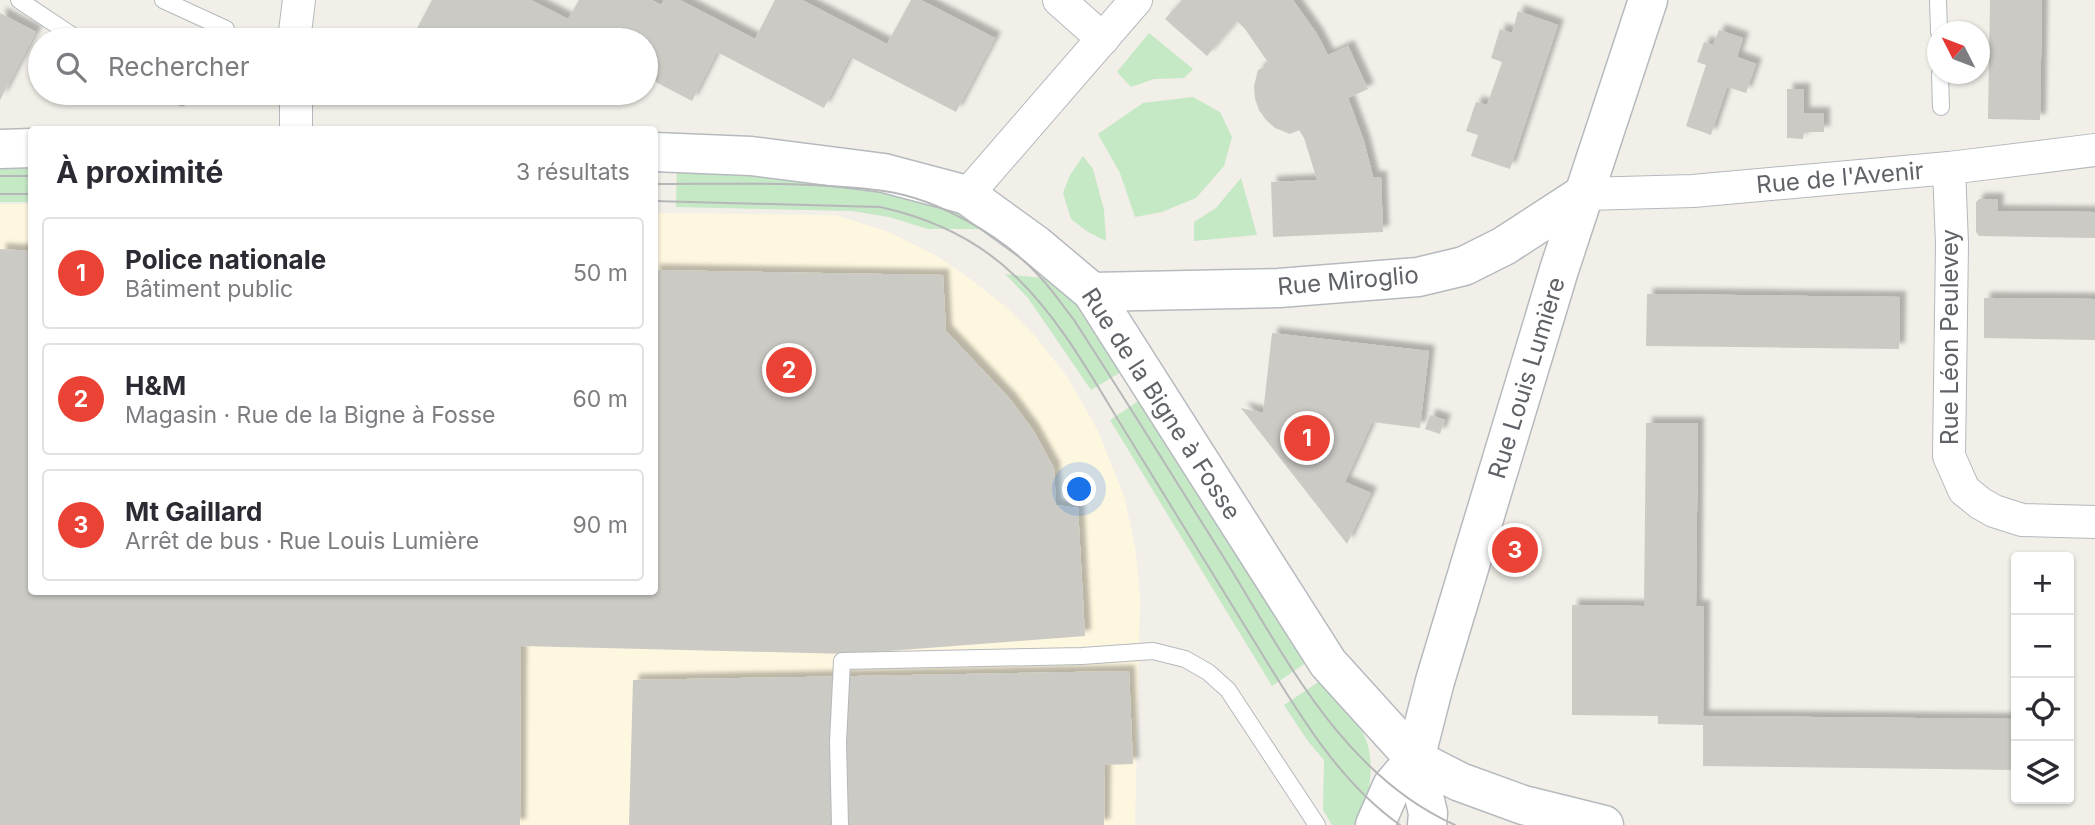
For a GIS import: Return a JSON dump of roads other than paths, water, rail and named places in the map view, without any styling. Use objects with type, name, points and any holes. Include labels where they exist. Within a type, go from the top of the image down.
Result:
[{"type":"street","points":[[296,28],[299,0]]},
{"type":"street","points":[[1059,0],[1103,39]]},
{"type":"street","points":[[967,195],[1136,0]]},
{"type":"street","name":"Rue Louis Lumière","points":[[1415,760],[1435,681],[1552,296],[1648,0]]},
{"type":"street","points":[[296,105],[296,126]]},
{"type":"street","points":[[0,149],[28,149]]},
{"type":"street","name":"Rue de l'Avenir","points":[[1584,194],[1693,191],[2095,150]]},
{"type":"street","name":"Rue de la Bigne à Fosse","points":[[658,152],[751,156],[884,173],[967,195],[1037,245],[1092,292],[1328,663],[1415,760]]},
{"type":"street","name":"Rue Léon Peulevey","points":[[1949,167],[1952,244],[1949,456],[1964,490],[1994,512],[2022,520],[2095,522]]},
{"type":"street","name":"Rue Miroglio","points":[[1092,292],[1279,288],[1418,277],[1464,266],[1504,246],[1584,194]]},
{"type":"street","points":[[1375,825],[1392,786],[1415,760]]},
{"type":"street","points":[[1415,760],[1429,813],[1427,825]]},
{"type":"street","points":[[1415,760],[1461,782],[1523,805],[1604,825]]},
{"type":"lane","points":[[19,0],[61,28]]},
{"type":"lane","points":[[163,0],[224,28]]},
{"type":"lane","points":[[1938,0],[1939,21]]},
{"type":"lane","points":[[1940,84],[1941,107]]},
{"type":"lane","points":[[840,825],[838,742],[842,661],[1082,656],[1153,651],[1185,659],[1208,671],[1228,690],[1317,825]]},
{"type":"tram line","points":[[0,176],[28,176]]},
{"type":"tram line","points":[[658,184],[799,184],[884,191],[905,195],[948,211],[1009,248],[1041,278],[1074,320],[1319,708],[1347,743],[1379,775],[1415,803],[1455,825]]},
{"type":"tram line","points":[[0,194],[28,194]]},
{"type":"tram line","points":[[658,201],[880,207],[935,224],[969,241],[1001,263],[1048,312],[1076,352],[1310,729],[1360,791],[1400,825]]},
{"type":"place","name":"H&M","points":[[789,370]]},
{"type":"place","name":"Police nationale","points":[[1307,438]]},
{"type":"place","name":"Mt Gaillard","points":[[1515,550]]}]
